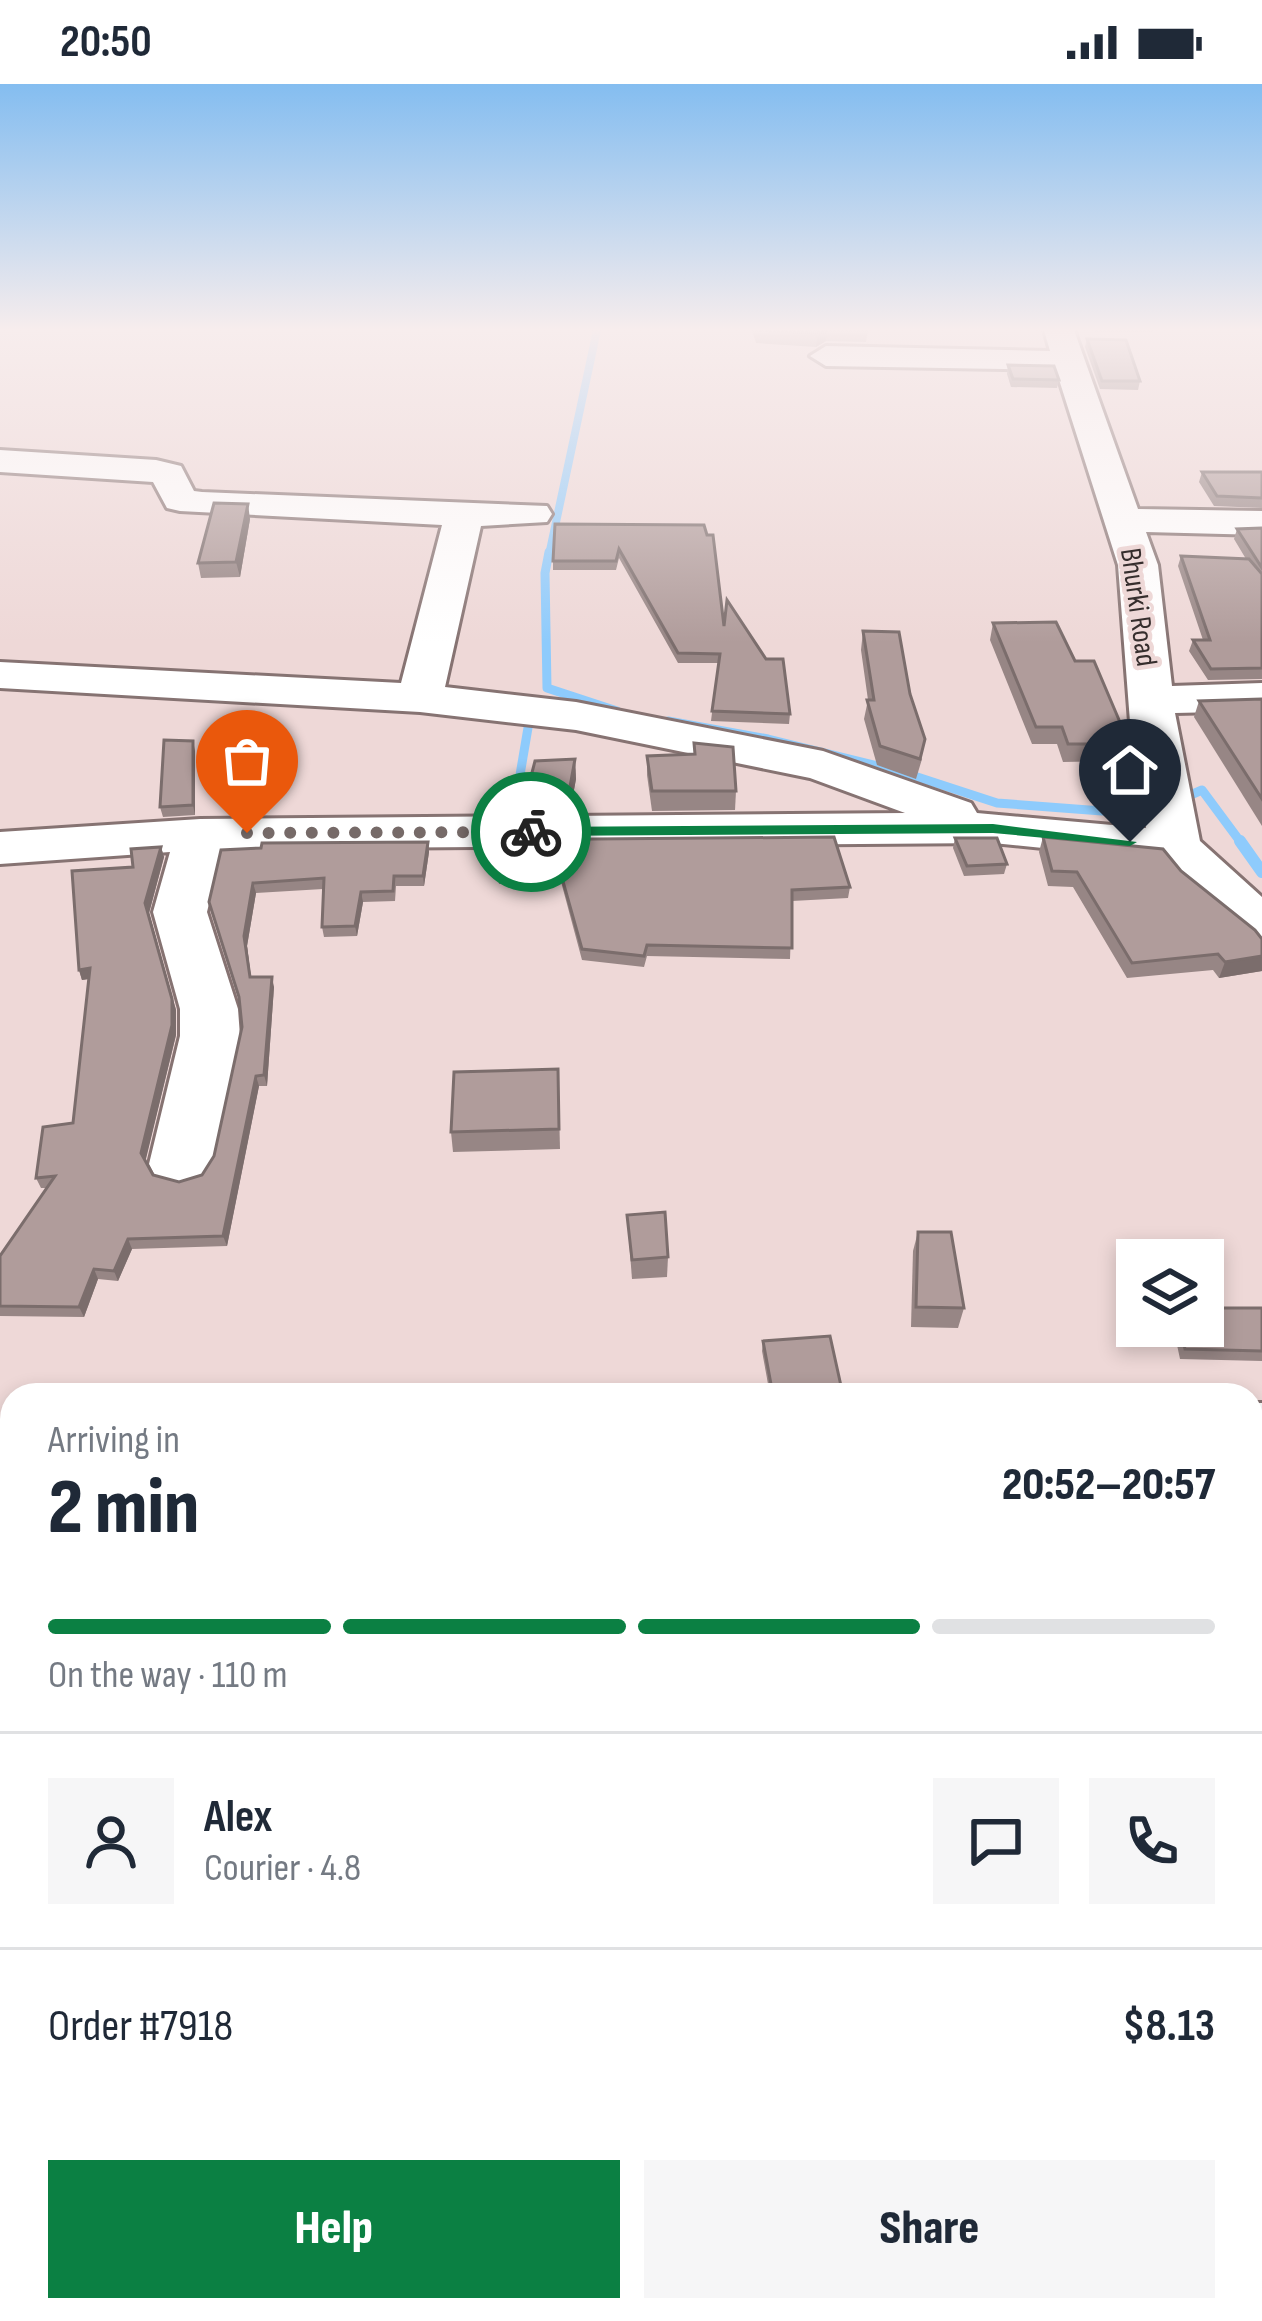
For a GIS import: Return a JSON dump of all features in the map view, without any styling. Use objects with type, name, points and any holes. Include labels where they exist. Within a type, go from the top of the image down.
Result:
[{"type":"street","name":"Bhurki Road","points":[[1096,434],[1138,565],[1151,700],[1173,835]]},
{"type":"street","points":[[0,461],[156,471],[168,474],[180,500],[202,503],[533,514]]},
{"type":"street","points":[[421,698],[464,515]]},
{"type":"street","points":[[1124,520],[1262,523]]},
{"type":"street","points":[[0,675],[421,698],[576,716],[823,766],[993,828]]},
{"type":"street","points":[[1151,700],[1262,698]]},
{"type":"street","points":[[0,848],[200,834],[993,828],[1173,835],[1262,927]]},
{"type":"street","points":[[181,1164],[210,1036],[209,1009],[180,912],[200,834]]},
{"type":"building","points":[[1202,472],[1262,472],[1262,498],[1217,496]]},
{"type":"building","points":[[214,503],[248,504],[236,562],[198,563]]},
{"type":"building","points":[[555,524],[704,525],[707,535],[713,535],[724,626],[727,600],[766,659],[783,659],[790,714],[712,711],[720,654],[678,653],[619,549],[616,561],[553,561]]},
{"type":"building","points":[[1262,528],[1262,568],[1237,529]]},
{"type":"building","points":[[1181,556],[1249,559],[1262,574],[1262,668],[1211,669],[1193,640],[1210,640]]},
{"type":"building","points":[[1056,622],[1075,661],[1094,661],[1122,727],[1114,727],[1121,744],[1068,744],[1062,727],[1036,727],[993,623]]},
{"type":"building","points":[[863,631],[899,632],[910,694],[925,739],[920,759],[880,746],[867,700],[874,700]]},
{"type":"building","points":[[1262,699],[1262,799],[1199,701]]},
{"type":"building","points":[[164,740],[193,741],[193,805],[160,807]]},
{"type":"building","points":[[694,743],[733,747],[736,791],[652,791],[647,756],[695,754]]},
{"type":"building","points":[[575,759],[569,792],[527,792],[535,761]]},
{"type":"building","points":[[834,837],[850,887],[792,890],[792,948],[647,945],[644,956],[582,949],[559,867],[498,873],[493,840]]},
{"type":"building","points":[[1043,837],[1163,849],[1181,871],[1255,930],[1262,939],[1262,956],[1225,962],[1218,954],[1132,963],[1077,872],[1052,871]]},
{"type":"building","points":[[955,838],[997,838],[1007,864],[967,866]]},
{"type":"building","points":[[428,842],[423,876],[394,876],[393,891],[361,892],[355,926],[322,927],[324,878],[253,883],[244,936],[250,977],[272,977],[264,1075],[256,1076],[223,1236],[128,1239],[114,1271],[94,1269],[79,1307],[0,1306],[0,1256],[55,1176],[36,1178],[43,1127],[73,1123],[90,968],[79,970],[72,871],[133,867],[131,849],[161,847],[145,903],[172,999],[172,1025],[141,1153],[153,1175],[179,1182],[202,1175],[214,1156],[242,1027],[239,997],[209,902],[221,850],[261,848],[262,843]]},
{"type":"building","points":[[558,1069],[559,1129],[451,1132],[454,1072]]},
{"type":"building","points":[[665,1212],[668,1257],[632,1260],[627,1215]]},
{"type":"building","points":[[918,1232],[951,1232],[964,1308],[916,1307]]},
{"type":"building","points":[[1224,1308],[1262,1308],[1262,1351],[1185,1349],[1224,1347]]},
{"type":"building","points":[[830,1336],[840,1383],[771,1383],[763,1341]]},
{"type":"waterway","points":[[549,555],[575,434]]},
{"type":"waterway","points":[[549,552],[545,573],[547,688],[617,711]]},
{"type":"waterway","points":[[512,822],[530,716]]},
{"type":"waterway","points":[[668,721],[768,739],[902,772],[997,803],[1102,811],[1157,803]]},
{"type":"waterway","points":[[1179,800],[1202,790],[1242,844]]},
{"type":"waterway","points":[[1240,841],[1262,872]]},
{"type":"way so far","points":[[247,833],[531,832]]},
{"type":"route","points":[[531,832],[993,828],[1130,842]]}]
